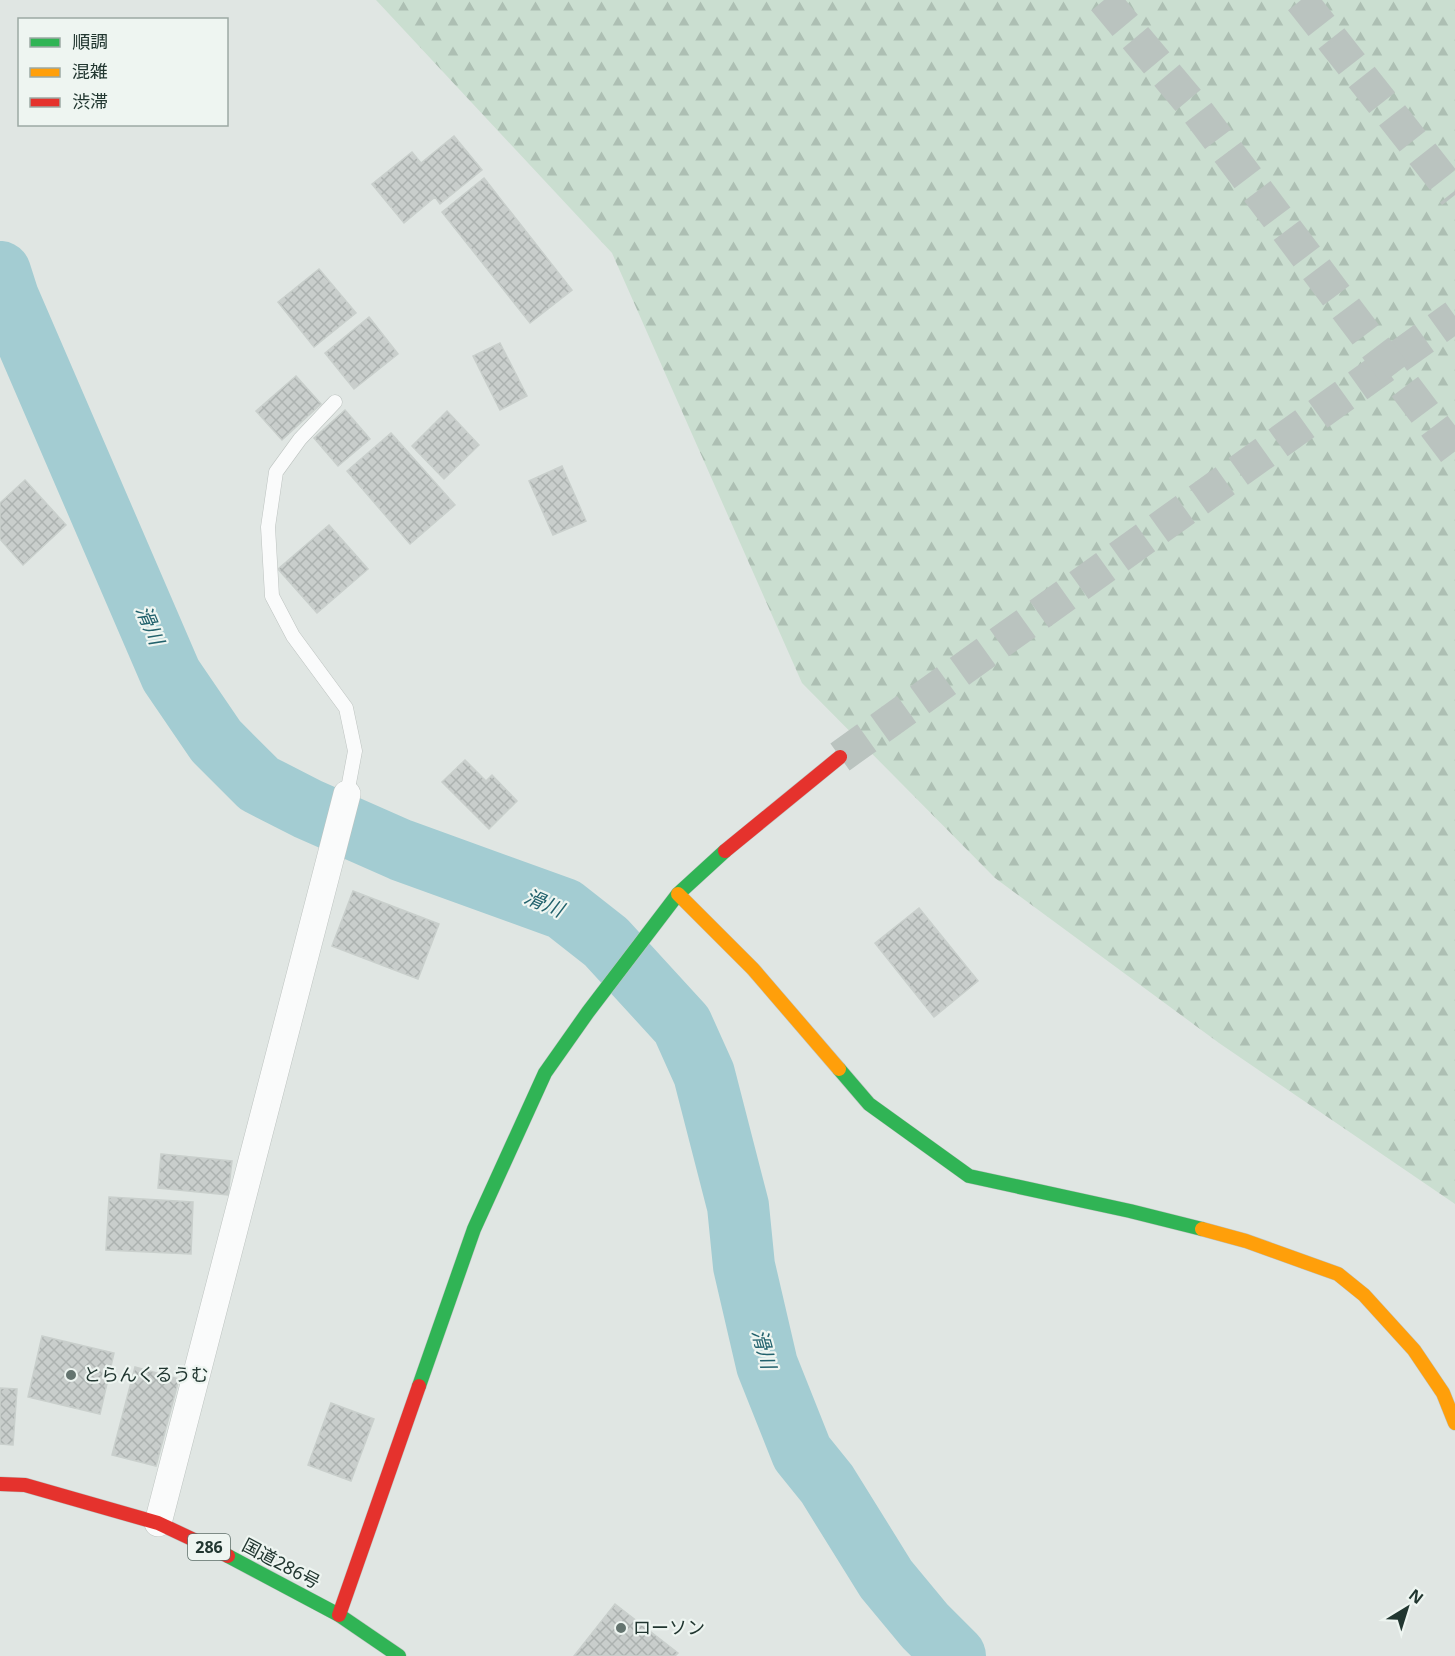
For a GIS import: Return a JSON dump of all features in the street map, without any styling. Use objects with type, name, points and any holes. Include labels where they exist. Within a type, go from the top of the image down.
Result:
[{"type":"main road","points":[[339,1615],[474,1229],[545,1073],[588,1012],[678,894],[724,852],[840,757]]},
{"type":"main road","points":[[678,894],[753,969],[869,1104],[969,1176],[1130,1211],[1246,1241],[1338,1274],[1364,1295],[1414,1350],[1443,1393],[1455,1423]]},
{"type":"main road","name":"国道286号","points":[[0,1484],[25,1485],[158,1523],[240,1562],[339,1615],[399,1656]]},
{"type":"street","points":[[158,1523],[347,794]]},
{"type":"lane","points":[[335,402],[300,439],[276,472],[268,527],[272,596],[293,636],[346,708],[354,751],[347,794]]},
{"type":"green space","points":[[376,0],[1455,0],[1455,1204],[1219,1043],[995,878],[802,683],[612,253]]},
{"type":"building","points":[[454,136],[482,170],[440,204],[435,197],[404,223],[372,184],[412,152],[421,163]]},
{"type":"building","points":[[484,178],[572,290],[530,323],[442,212]]},
{"type":"building","points":[[319,269],[356,313],[314,347],[278,302]]},
{"type":"building","points":[[369,317],[398,354],[354,389],[325,353]]},
{"type":"building","points":[[500,343],[527,396],[500,410],[473,356]]},
{"type":"building","points":[[296,376],[321,404],[282,440],[256,411]]},
{"type":"building","points":[[345,410],[370,439],[338,466],[314,438]]},
{"type":"building","points":[[447,411],[479,445],[444,479],[412,446]]},
{"type":"building","points":[[391,433],[455,505],[410,544],[347,471]]},
{"type":"building","points":[[562,466],[586,521],[553,535],[529,481]]},
{"type":"building","points":[[25,480],[66,525],[23,565],[0,539],[0,503]]},
{"type":"building","points":[[329,525],[368,569],[317,613],[278,569]]},
{"type":"building","points":[[465,760],[486,781],[492,775],[517,801],[489,829],[442,782]]},
{"type":"building","points":[[353,891],[439,924],[418,979],[332,946]]},
{"type":"building","points":[[919,908],[978,981],[934,1017],[875,943]]},
{"type":"building","points":[[161,1154],[232,1161],[228,1195],[158,1188]]},
{"type":"building","points":[[109,1197],[193,1202],[191,1254],[106,1250]]},
{"type":"building","name":"とらんくるうむ","points":[[42,1336],[114,1353],[100,1414],[28,1397]]},
{"type":"building","points":[[135,1367],[179,1379],[156,1466],[112,1455]]},
{"type":"building","points":[[0,1388],[17,1389],[13,1445],[0,1444]]},
{"type":"building","points":[[331,1403],[374,1419],[351,1481],[308,1465]]},
{"type":"building","name":"ローソン","points":[[615,1604],[678,1653],[675,1656],[574,1656]]},
{"type":"waterway","name":"滑川","points":[[0,272],[8,297],[171,675],[216,741],[259,784],[308,809],[401,850],[564,909],[606,942],[682,1025],[704,1074],[738,1206],[744,1266],[767,1365],[802,1453],[827,1484],[886,1579],[925,1626],[955,1656]]},
{"type":"tunnel","points":[[1104,0],[1197,111],[1455,453]]},
{"type":"tunnel","points":[[1301,0],[1455,195]]},
{"type":"tunnel","points":[[840,757],[1455,316]]},
{"type":"traffic: fast","points":[[419,1386],[474,1229],[545,1073],[588,1012],[678,894],[725,851]]},
{"type":"traffic: fast","points":[[839,1069],[869,1104],[969,1176],[1202,1229]]},
{"type":"traffic: fast","points":[[228,1556],[339,1615],[399,1656]]},
{"type":"traffic: slow","points":[[678,894],[753,969],[839,1069]]},
{"type":"traffic: slow","points":[[1202,1229],[1246,1241],[1338,1274],[1364,1295],[1414,1350],[1443,1393],[1455,1423]]},
{"type":"traffic: jam","points":[[725,851],[840,757]]},
{"type":"traffic: jam","points":[[339,1615],[419,1386]]},
{"type":"traffic: jam","points":[[0,1484],[25,1485],[158,1523],[228,1556]]},
{"type":"place","name":"とらんくるうむ","points":[[71,1375]]},
{"type":"place","name":"ローソン","points":[[621,1628]]}]
